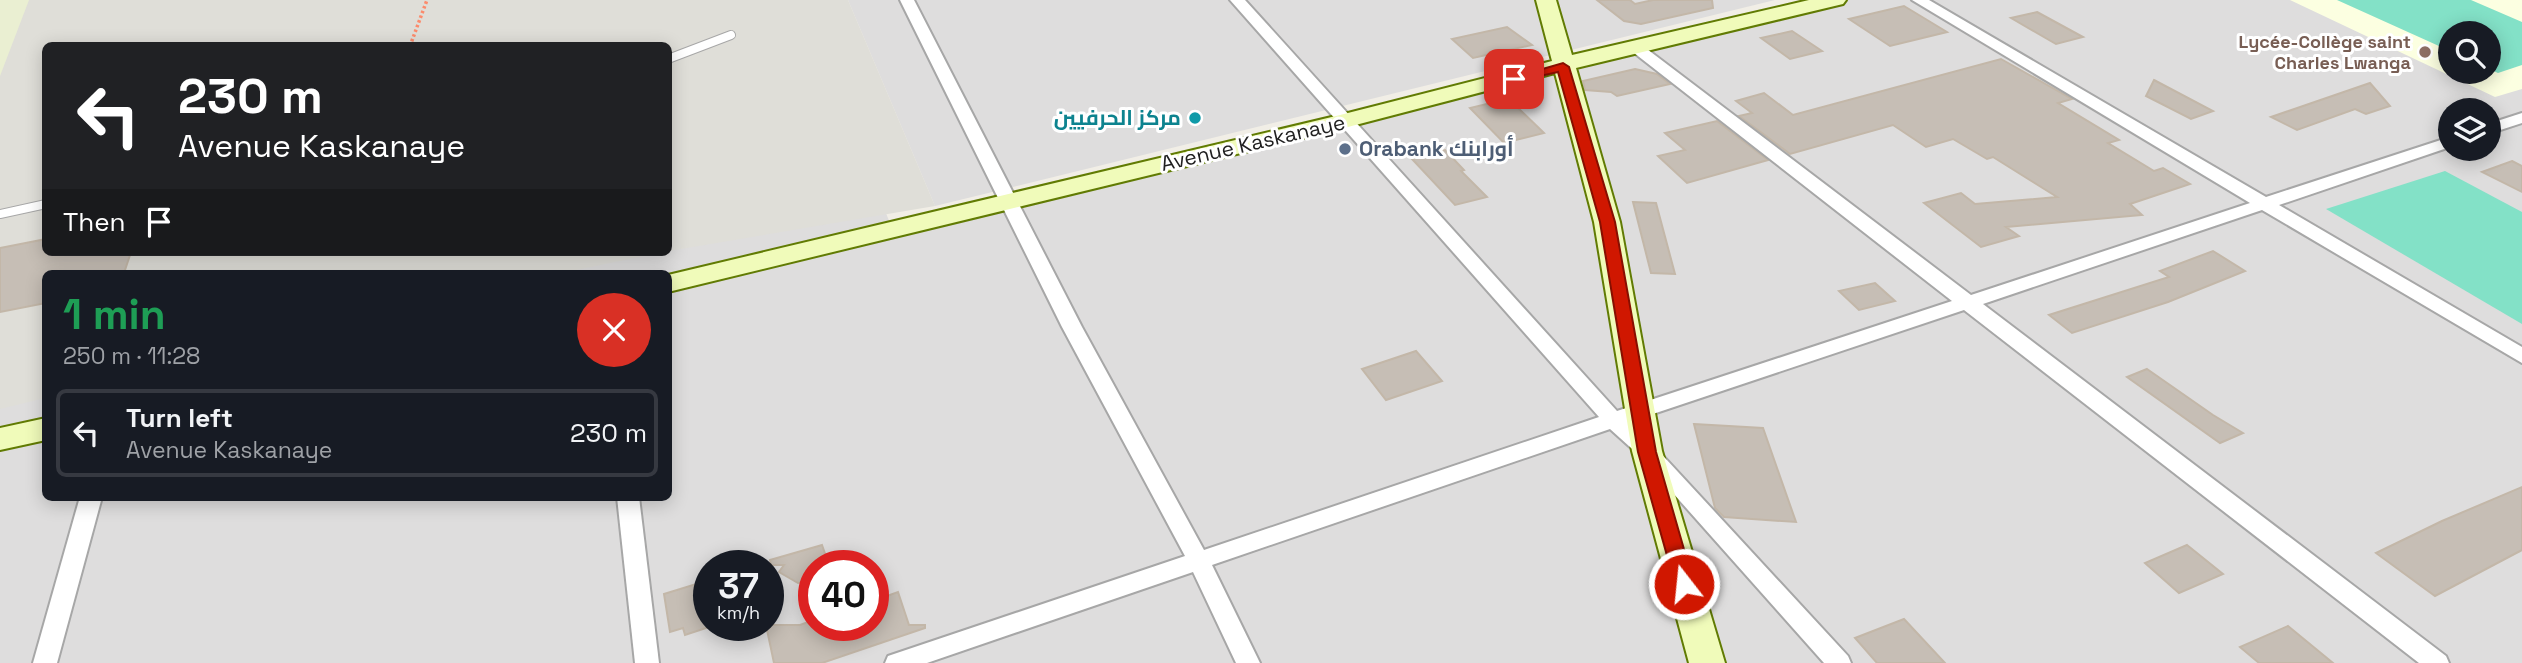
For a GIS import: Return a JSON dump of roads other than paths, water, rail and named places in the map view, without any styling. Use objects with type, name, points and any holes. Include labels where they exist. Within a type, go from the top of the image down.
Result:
[{"type":"street","points":[[907,0],[1072,327],[1199,561],[1248,663]]},
{"type":"street","points":[[1237,0],[1614,420],[1647,452],[1839,663]]},
{"type":"street","points":[[1546,0],[1607,222],[1647,452],[1707,663]]},
{"type":"street","name":"Avenue Kaskanaye","points":[[672,283],[1345,121],[1563,67],[1634,46],[1836,0]]},
{"type":"street","points":[[1919,0],[2522,356]]},
{"type":"street","points":[[1634,46],[2437,663]]},
{"type":"street","points":[[2501,125],[2522,118]]},
{"type":"street","points":[[897,663],[1614,420],[1970,304],[2438,146]]},
{"type":"street","points":[[0,439],[42,430]]},
{"type":"street","points":[[45,663],[90,501]]},
{"type":"street","points":[[628,501],[647,663]]},
{"type":"lane","points":[[672,58],[730,35]]},
{"type":"lane","points":[[0,214],[42,205]]},
{"type":"place","name":"Lycée-Collège saint Charles Lwanga","points":[[2425,52]]},
{"type":"place","name":"مركز الحرفيين","points":[[1195,118]]},
{"type":"place","name":"Orabank أورابنك","points":[[1345,149]]}]
